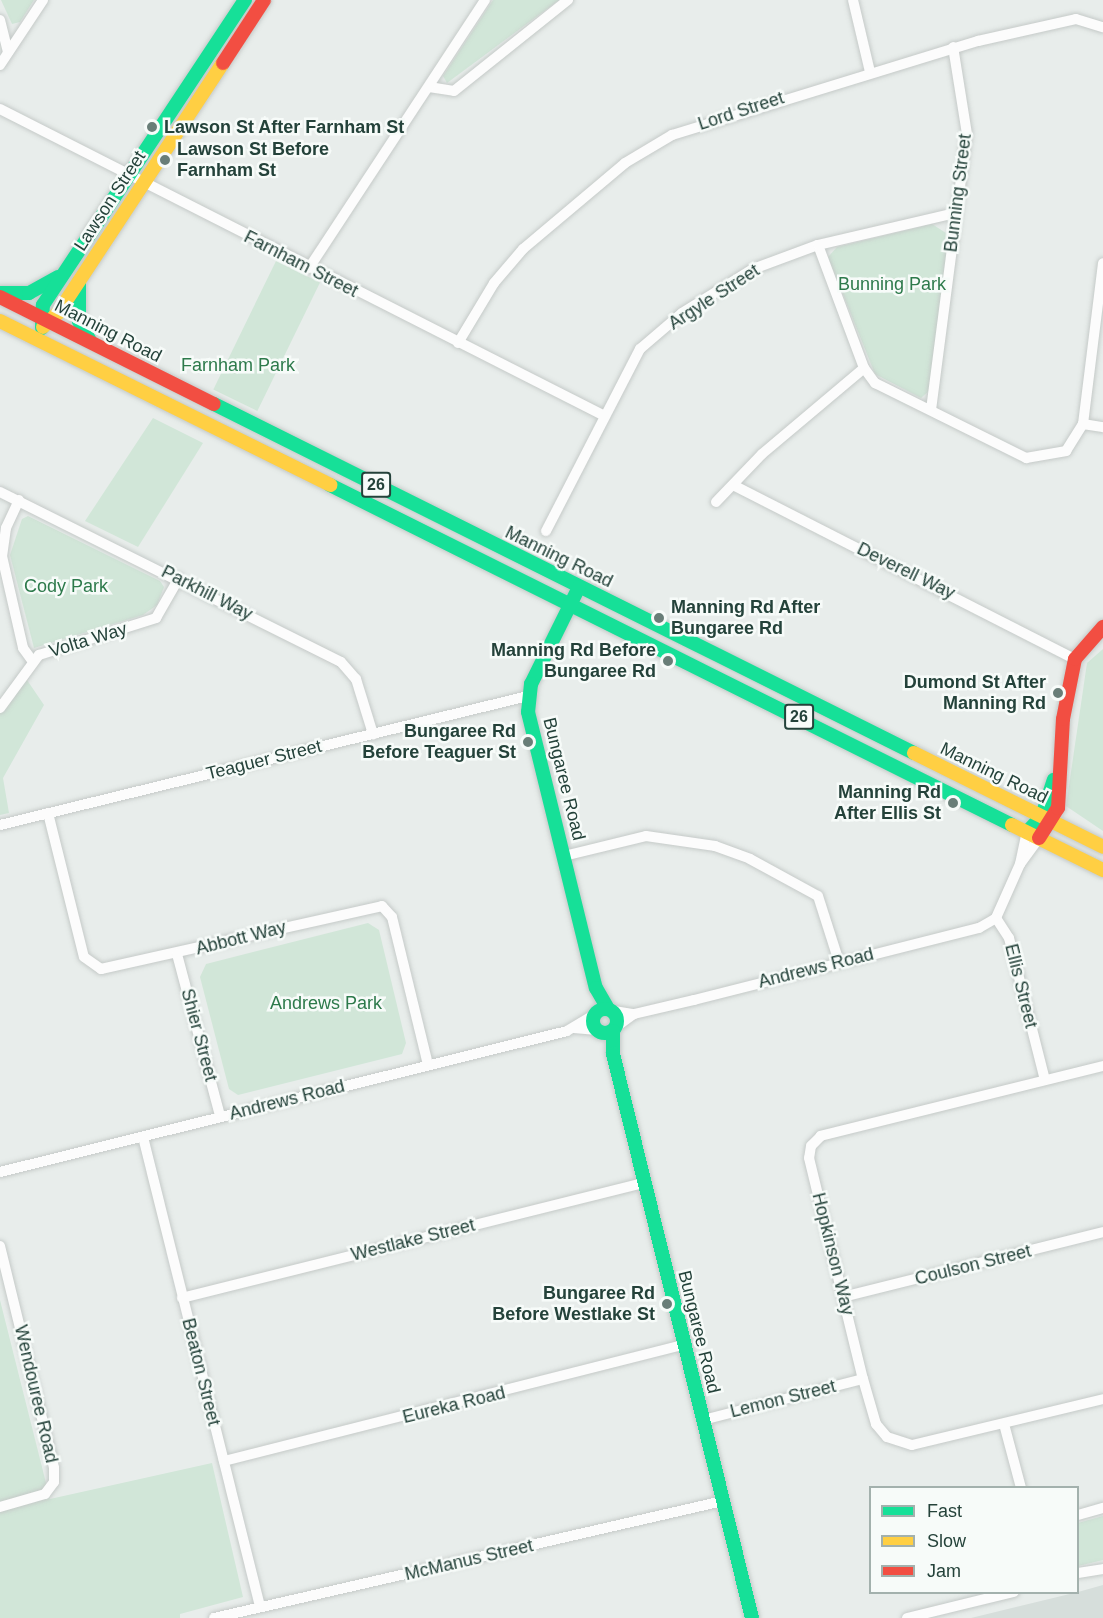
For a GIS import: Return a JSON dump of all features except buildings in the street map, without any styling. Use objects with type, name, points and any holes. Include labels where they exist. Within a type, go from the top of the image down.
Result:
[{"type":"main road","name":"Lawson Street","points":[[44,322],[69,265],[244,0]]},
{"type":"main road","name":"Lawson Street","points":[[44,322],[79,281],[264,0]]},
{"type":"main road","points":[[0,295],[40,289],[69,265]]},
{"type":"main road","points":[[79,281],[79,321],[90,341]]},
{"type":"main road","name":"Manning Road","points":[[0,295],[44,322],[90,341],[1103,847]]},
{"type":"main road","name":"Manning Road","points":[[0,321],[54,350],[572,603],[1103,870]]},
{"type":"main road","points":[[14,329],[44,322],[54,350]]},
{"type":"main road","name":"Bungaree Road","points":[[579,587],[528,696],[606,1030],[752,1618]]},
{"type":"main road","points":[[1033,835],[1047,819],[1059,766],[1076,659],[1103,627]]},
{"type":"main road","name":"Bungaree Road","points":[[603,1012],[606,1030]]},
{"type":"street","points":[[0,65],[43,0]]},
{"type":"street","points":[[309,268],[485,0]]},
{"type":"street","points":[[429,87],[454,91],[568,0]]},
{"type":"street","points":[[853,0],[870,72]]},
{"type":"street","name":"Lord Street","points":[[458,343],[494,283],[523,249],[625,163],[672,135],[953,47],[1076,19],[1103,27]]},
{"type":"street","points":[[0,20],[8,52]]},
{"type":"street","name":"Bunning Street","points":[[931,410],[967,134],[953,47]]},
{"type":"street","name":"Farnham Street","points":[[0,110],[603,416]]},
{"type":"street","name":"Argyle Street","points":[[546,531],[603,416],[640,349],[682,313],[753,269],[818,245],[956,213]]},
{"type":"street","points":[[818,245],[864,368],[876,383],[1026,458],[1066,451],[1083,424],[1103,263]]},
{"type":"street","points":[[716,502],[735,486],[762,454],[864,368]]},
{"type":"street","points":[[1083,424],[1103,427]]},
{"type":"street","name":"Deverell Way","points":[[735,486],[1076,659]]},
{"type":"street","name":"Parkhill Way","points":[[0,492],[179,578],[342,662],[356,679],[373,734]]},
{"type":"street","points":[[19,500],[2,556],[23,648],[33,662]]},
{"type":"street","name":"Volta Way","points":[[0,708],[33,662],[48,649],[156,618],[179,578]]},
{"type":"street","name":"Teaguer Street","points":[[0,825],[528,696]]},
{"type":"street","name":"Abbott Way","points":[[48,813],[88,962],[109,970],[382,906],[392,917],[428,1065]]},
{"type":"street","points":[[996,918],[1033,835]]},
{"type":"street","points":[[564,856],[646,836],[715,846],[750,859],[818,896],[839,962]]},
{"type":"street","name":"Andrews Road","points":[[574,1028],[606,1030],[634,1014],[979,928],[996,918]]},
{"type":"street","name":"Ellis Street","points":[[996,918],[1009,938],[1045,1080]]},
{"type":"street","name":"Shier Street","points":[[177,954],[220,1116]]},
{"type":"street","name":"Andrews Road","points":[[0,1172],[574,1028],[603,1012],[634,1014]]},
{"type":"street","name":"Hopkinson Way","points":[[1103,1066],[821,1136],[811,1146],[843,1297],[876,1424],[902,1444],[1004,1424],[1103,1399]]},
{"type":"street","name":"Beaton Street","points":[[143,1137],[260,1607]]},
{"type":"street","name":"Westlake Street","points":[[182,1298],[644,1183]]},
{"type":"street","name":"Coulson Street","points":[[843,1297],[1103,1232]]},
{"type":"street","name":"Wendouree Road","points":[[0,1246],[54,1482],[35,1499],[0,1507]]},
{"type":"street","name":"Eureka Road","points":[[224,1461],[684,1345]]},
{"type":"street","name":"Lemon Street","points":[[703,1420],[863,1379]]},
{"type":"street","points":[[1004,1424],[1020,1486]]},
{"type":"street","name":"McManus Street","points":[[214,1618],[723,1501]]},
{"type":"street","points":[[1079,1514],[1103,1508]]},
{"type":"street","points":[[1079,1575],[1103,1569]]},
{"type":"street","points":[[907,1618],[1010,1594]]},
{"type":"shaded area","points":[[1103,1585],[1103,1618],[971,1618],[1070,1594],[1079,1594],[1079,1592]]},
{"type":"green space","points":[[1,0],[34,0],[20,22],[12,24]]},
{"type":"green space","points":[[493,0],[559,0],[447,83],[443,76]]},
{"type":"green space","name":"Bunning Park","points":[[932,224],[949,235],[929,391],[921,398],[875,374],[828,257],[837,247]]},
{"type":"green space","name":"Farnham Park","points":[[276,261],[320,282],[257,411],[213,390]]},
{"type":"green space","points":[[153,418],[203,443],[138,547],[85,521]]},
{"type":"green space","name":"Cody Park","points":[[28,516],[160,581],[164,587],[157,605],[143,615],[34,648],[10,555],[22,519]]},
{"type":"green space","points":[[1103,649],[1103,831],[1066,806],[1087,663]]},
{"type":"green space","points":[[27,680],[44,705],[3,778],[9,813],[0,815],[0,713]]},
{"type":"green space","name":"Andrews Park","points":[[368,923],[379,930],[406,1043],[402,1054],[238,1095],[229,1089],[200,977],[206,964]]},
{"type":"green space","points":[[0,1300],[50,1499],[212,1463],[243,1597],[180,1614],[180,1618],[0,1618]]},
{"type":"green space","points":[[1103,1516],[1103,1560],[1079,1566],[1079,1523]]},
{"type":"traffic: fast","points":[[42,328],[43,305],[245,0]]},
{"type":"traffic: fast","points":[[0,293],[29,293],[58,277]]},
{"type":"traffic: fast","points":[[79,282],[79,321],[90,341]]},
{"type":"traffic: fast","points":[[214,404],[914,753]]},
{"type":"traffic: fast","points":[[330,485],[1012,825]]},
{"type":"traffic: fast","points":[[579,587],[531,684],[528,712],[596,988],[608,1009]]},
{"type":"traffic: fast","points":[[1027,832],[1042,816],[1054,780]]},
{"type":"traffic: fast","points":[[600,1009],[610,1009],[617,1016],[617,1021],[617,1026],[610,1033],[600,1033],[593,1026],[593,1016],[600,1009]]},
{"type":"traffic: fast","points":[[613,1031],[613,1054],[752,1618]]},
{"type":"traffic: slow","points":[[43,327],[58,313],[223,63]]},
{"type":"traffic: slow","points":[[0,321],[330,485]]},
{"type":"traffic: slow","points":[[914,753],[1103,847]]},
{"type":"traffic: slow","points":[[1012,825],[1103,870]]},
{"type":"traffic: jam","points":[[223,63],[264,0]]},
{"type":"traffic: jam","points":[[0,297],[214,404]]},
{"type":"traffic: jam","points":[[1039,838],[1058,808],[1063,719],[1075,659],[1103,627]]},
{"type":"place","name":"Lawson St After Farnham St","points":[[152,127]]},
{"type":"place","name":"Lawson St Before Farnham St","points":[[165,160]]},
{"type":"place","name":"Manning Rd After Bungaree Rd","points":[[659,618]]},
{"type":"place","name":"Manning Rd Before Bungaree Rd","points":[[668,661]]},
{"type":"place","name":"Dumond St After Manning Rd","points":[[1058,693]]},
{"type":"place","name":"Bungaree Rd Before Teaguer St","points":[[528,742]]},
{"type":"place","name":"Manning Rd After Ellis St","points":[[953,803]]},
{"type":"place","name":"Bungaree Rd Before Westlake St","points":[[667,1304]]}]
